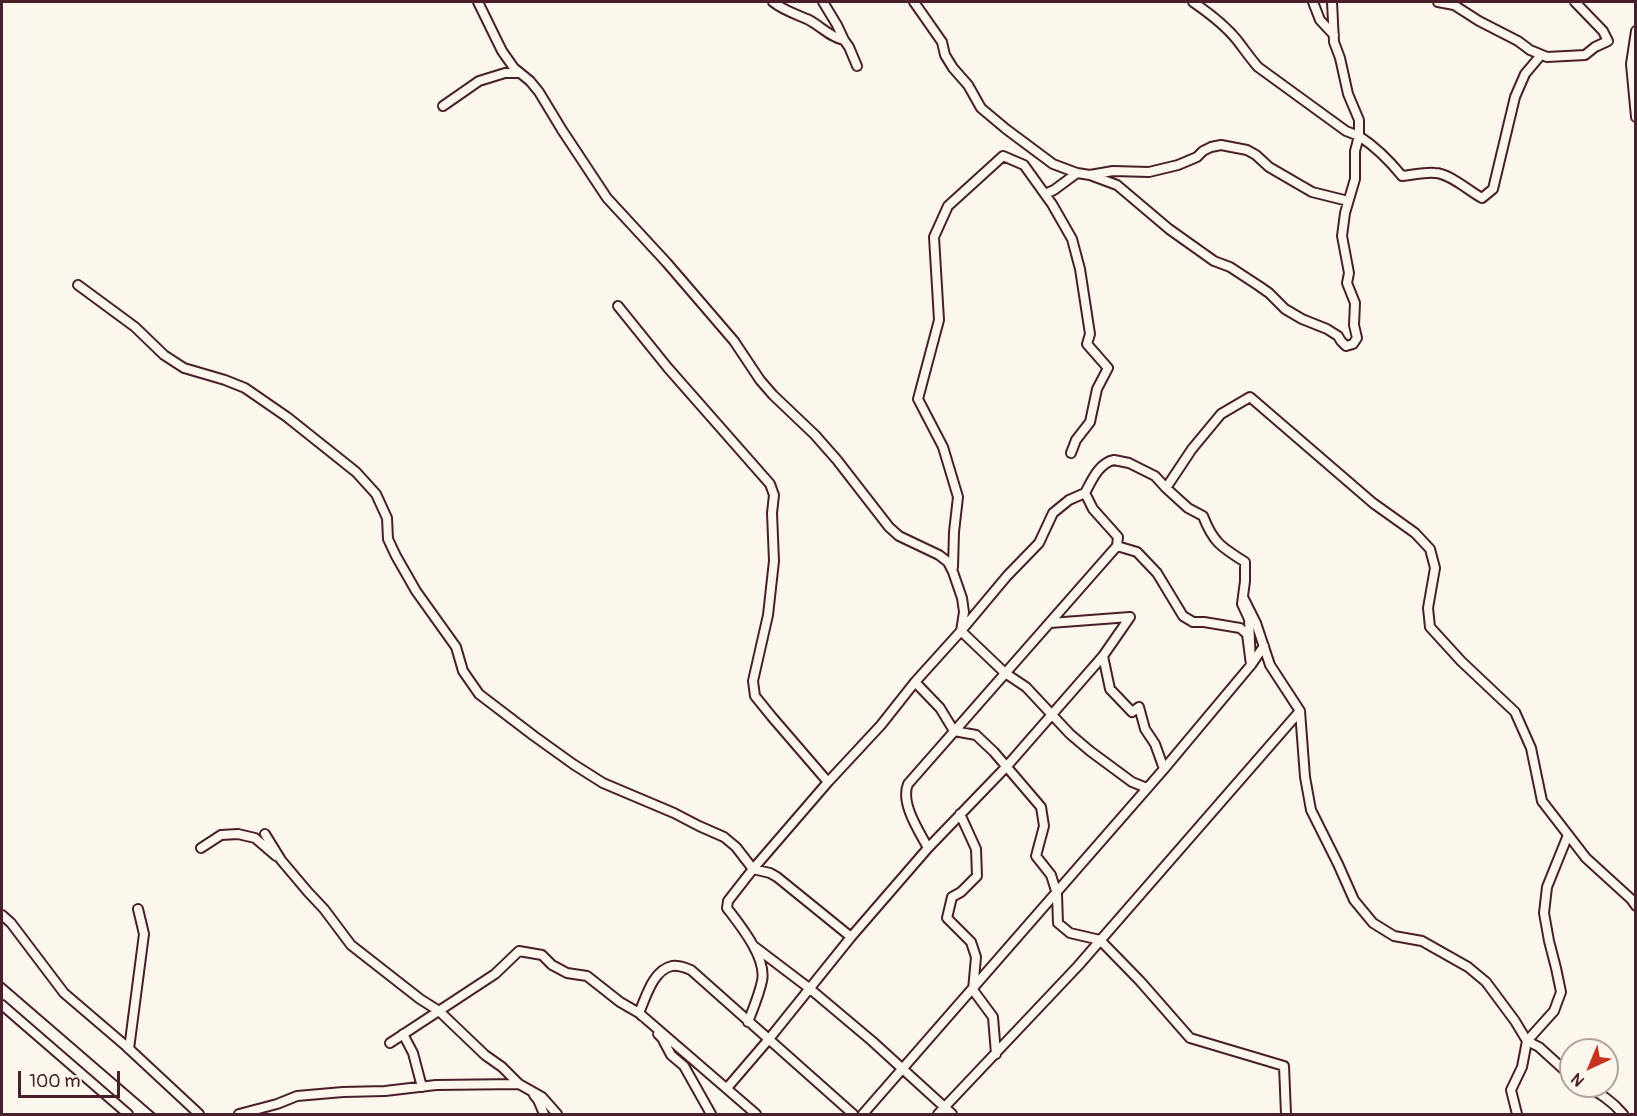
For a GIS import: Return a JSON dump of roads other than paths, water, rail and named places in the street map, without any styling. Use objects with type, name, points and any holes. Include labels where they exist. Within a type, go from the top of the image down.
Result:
[{"type":"street","points":[[478,2],[502,51],[514,68],[539,92],[607,198],[667,262],[734,341],[767,387],[837,460],[889,527],[899,536],[939,555],[948,562],[962,598],[964,612],[961,631]]},
{"type":"street","points":[[773,2],[807,19],[835,38],[844,40]]},
{"type":"street","points":[[823,2],[849,47],[857,66]]},
{"type":"street","points":[[914,2],[942,42],[945,55],[953,68],[963,77],[981,108],[1044,159],[1077,173],[1090,175],[1117,185],[1169,229],[1214,261],[1230,267],[1259,286],[1292,314],[1338,336],[1346,346],[1353,344],[1357,338],[1354,319],[1355,303],[1347,283],[1349,273],[1342,236],[1348,201],[1355,179],[1355,151],[1359,136],[1359,120],[1348,94],[1334,42],[1332,2]]},
{"type":"street","points":[[1193,2],[1211,13],[1258,67],[1346,131],[1369,142],[1402,176],[1436,173],[1449,176],[1482,198],[1493,189],[1515,97],[1525,74],[1541,55]]},
{"type":"street","points":[[1313,2],[1320,20],[1334,35]]},
{"type":"street","points":[[1438,2],[1454,5],[1530,50],[1541,55],[1555,57],[1585,55],[1608,41],[1603,31],[1575,2]]},
{"type":"street","points":[[1635,31],[1631,64],[1635,117]]},
{"type":"street","points":[[443,106],[479,81],[505,73],[520,73]]},
{"type":"street","points":[[1090,175],[1113,171],[1149,172],[1178,165],[1197,157],[1211,147],[1221,145],[1247,150],[1269,167],[1312,192],[1348,201]]},
{"type":"street","points":[[953,572],[953,540],[958,497],[943,447],[918,399],[939,320],[934,237],[948,206],[1003,156],[1024,165],[1045,194],[1072,239],[1080,269],[1090,334],[1087,344],[1108,368],[1097,389],[1090,422],[1076,440],[1071,453]]},
{"type":"street","points":[[1045,194],[1077,173]]},
{"type":"street","points":[[78,285],[135,327],[164,355],[184,368],[245,388],[287,417],[356,472],[376,494],[387,518],[388,539],[396,556],[416,591],[456,646],[463,671],[479,694],[573,764],[603,783],[724,837],[736,847],[753,869],[777,877],[850,937]]},
{"type":"street","points":[[618,306],[668,368],[770,484],[774,495],[772,513],[774,561],[768,615],[753,681],[755,696],[828,782]]},
{"type":"street","points":[[1166,488],[1192,450],[1221,414],[1250,397],[1373,503],[1414,533],[1430,549],[1435,568],[1428,608],[1430,627],[1461,661],[1515,712],[1531,748],[1542,801],[1586,858],[1631,899],[1635,906]]},
{"type":"street","points":[[748,1022],[763,979],[754,946],[728,908],[728,901],[828,782],[881,725],[915,682],[1007,576],[1039,543],[1053,513],[1069,500],[1085,493],[1095,474],[1107,462],[1114,460],[1129,463],[1155,476],[1188,508],[1203,516],[1218,544],[1245,562],[1242,604],[1249,619],[1251,665]]},
{"type":"street","points":[[928,848],[910,813],[905,792],[913,777],[1117,546],[1118,537],[1093,509],[1085,493]]},
{"type":"street","points":[[1117,546],[1137,552],[1156,573],[1183,616],[1193,622],[1240,628],[1247,634],[1251,665]]},
{"type":"street","points":[[1243,597],[1256,623],[1270,665],[1300,711],[1305,777],[1311,810],[1354,900],[1373,923],[1387,932],[1394,936],[1422,941],[1468,967],[1486,982],[1527,1041],[1539,1047],[1559,1065]]},
{"type":"street","points":[[727,1088],[850,937],[928,848],[1007,766],[1103,656],[1130,617],[1050,623]]},
{"type":"street","points":[[961,631],[1005,673],[1026,687],[1070,734],[1113,769],[1132,782],[1147,788]]},
{"type":"street","points":[[863,1114],[1164,770],[1251,665],[1264,646]]},
{"type":"street","points":[[1103,656],[1110,689],[1132,712],[1139,707],[1145,729],[1155,744],[1164,770]]},
{"type":"street","points":[[915,682],[940,708],[954,731],[976,735],[1007,766],[1041,807],[1044,826],[1036,856],[1051,875],[1057,894],[1058,922],[1070,933],[1100,940],[1190,1038],[1284,1066],[1286,1114]]},
{"type":"street","points":[[939,1114],[1100,940],[1300,711]]},
{"type":"street","points":[[960,814],[976,849],[977,876],[961,892],[952,897],[947,918],[971,942],[976,957],[973,990],[993,1017],[996,1054]]},
{"type":"street","points":[[201,848],[220,835],[238,834],[255,838],[281,860]]},
{"type":"street","points":[[265,834],[281,860],[324,909],[351,945],[420,999],[439,1011],[519,1084],[542,1097],[557,1114]]},
{"type":"street","points":[[1517,1114],[1511,1090],[1522,1067],[1527,1041],[1554,1011],[1561,992],[1544,913],[1547,887],[1568,835]]},
{"type":"street","points":[[129,1049],[144,934],[138,909]]},
{"type":"street","points":[[2,915],[11,922],[64,993],[199,1114]]},
{"type":"street","points":[[754,946],[809,988],[952,1114]]},
{"type":"street","points":[[390,1043],[495,974],[519,951],[542,955],[552,965],[567,973],[587,976],[620,1002],[639,1013],[756,1114]]},
{"type":"street","points":[[639,1013],[656,978],[662,972],[672,966],[692,970],[853,1114]]},
{"type":"street","points":[[2,1005],[128,1114]]},
{"type":"street","points":[[639,1013],[662,1038],[670,1055],[684,1066],[711,1114]]},
{"type":"street","points":[[403,1035],[413,1053],[422,1087]]},
{"type":"street","points":[[239,1114],[297,1096],[461,1084],[519,1084]]},
{"type":"street","points":[[529,1090],[538,1100],[543,1114]]},
{"type":"street","points":[[1608,1098],[1623,1114]]},
{"type":"railway","points":[[2,982],[155,1114]]}]
